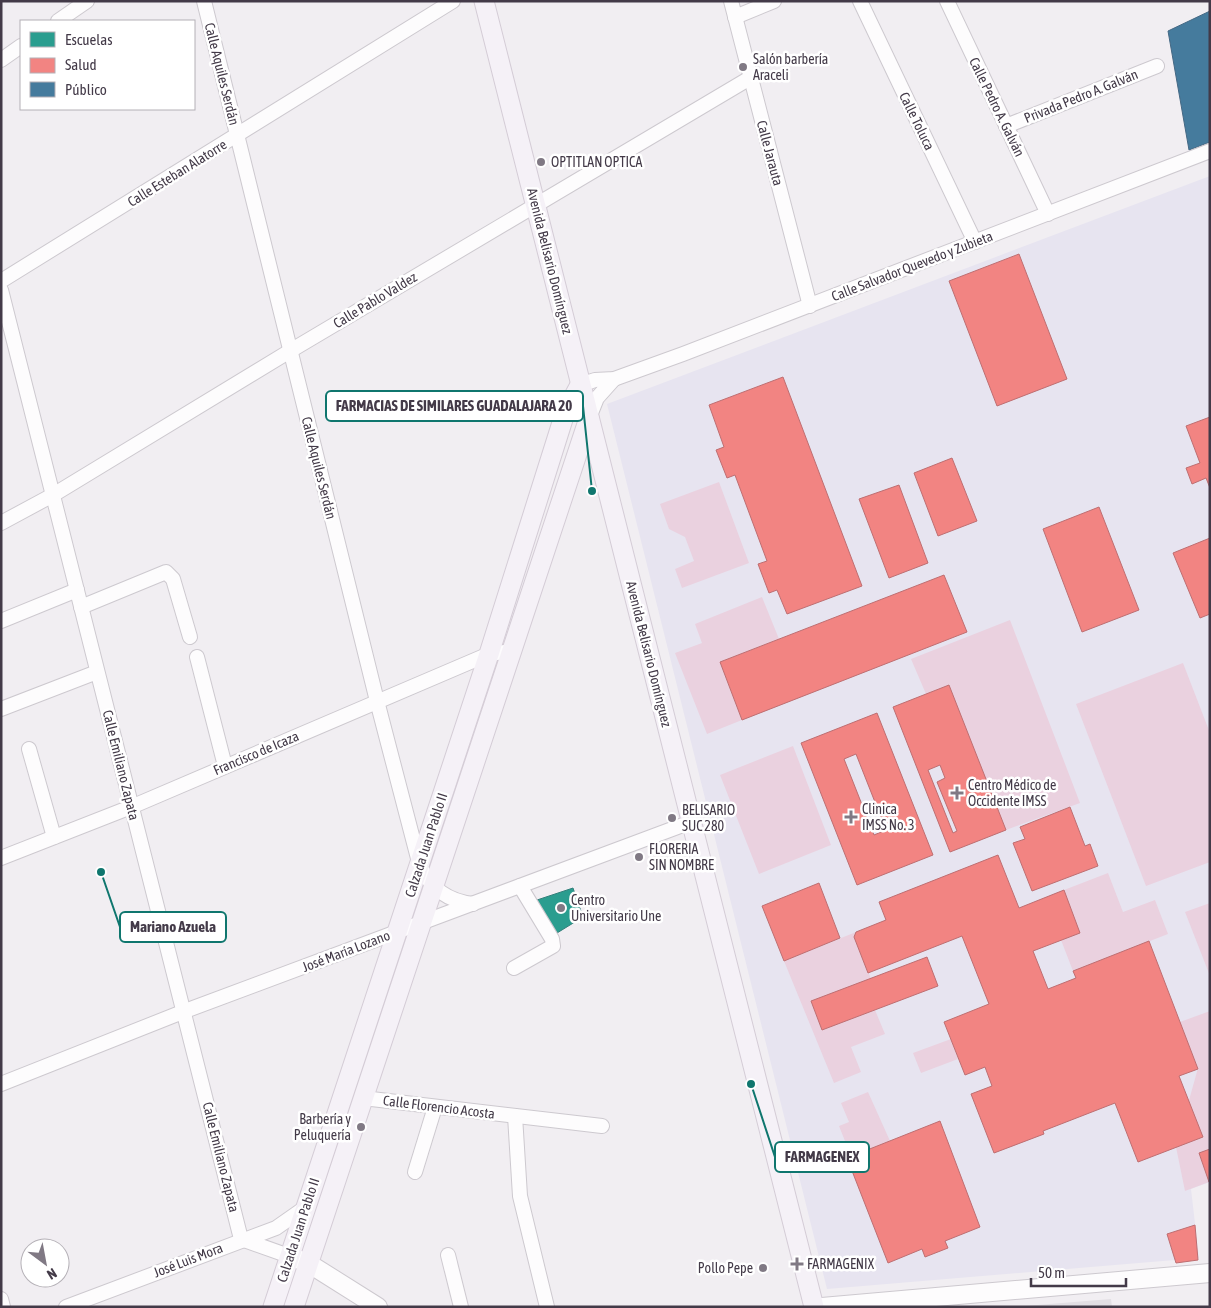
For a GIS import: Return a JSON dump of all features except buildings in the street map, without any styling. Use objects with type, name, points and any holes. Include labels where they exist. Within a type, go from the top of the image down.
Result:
[{"type":"main road","name":"Avenida Belisario Domínguez","points":[[484,1],[814,1307]]},
{"type":"main road","name":"Calzada Juan Pablo II","points":[[273,1307],[490,654],[565,412],[580,385]]},
{"type":"main road","name":"Calzada Juan Pablo II","points":[[294,1307],[589,418]]},
{"type":"street","points":[[59,20],[87,1]]},
{"type":"street","name":"Calle Aquiles Serdán","points":[[204,1],[376,701],[420,866],[433,887],[451,899],[473,904]]},
{"type":"street","name":"Calle Esteban Alatorre","points":[[1,281],[454,1]]},
{"type":"street","name":"Calle Jarauta","points":[[731,1],[810,306]]},
{"type":"street","points":[[735,17],[774,1]]},
{"type":"street","name":"Calle Toluca","points":[[860,1],[975,242]]},
{"type":"street","name":"Calle Pedro A. Galván","points":[[947,1],[1048,214]]},
{"type":"street","points":[[1,60],[20,47]]},
{"type":"street","name":"Privada Pedro A. Galván","points":[[1006,126],[1157,66]]},
{"type":"street","name":"Calle Pablo Valdez","points":[[1,523],[53,496],[535,204],[750,78]]},
{"type":"street","name":"Calle Salvador Quevedo y Zubieta","points":[[580,385],[595,380],[614,379],[810,306],[1210,151]]},
{"type":"street","name":"Calle Emiliano Zapata","points":[[1,290],[131,807],[185,1011],[241,1240]]},
{"type":"street","name":"Calle Salvador Quevedo y Zubieta","points":[[589,418],[597,398],[614,379]]},
{"type":"street","points":[[81,607],[166,572],[173,579],[190,637]]},
{"type":"street","points":[[1,621],[77,590]]},
{"type":"street","name":"Francisco de Icaza","points":[[1,858],[131,807],[490,654],[512,651]]},
{"type":"street","points":[[197,657],[225,766]]},
{"type":"street","points":[[1,709],[97,672]]},
{"type":"street","points":[[29,749],[54,837]]},
{"type":"street","name":"José María Lozano","points":[[1,1084],[185,1011],[691,822]]},
{"type":"street","points":[[514,968],[553,946],[552,939],[520,886]]},
{"type":"street","name":"Calle Florencio Acosta","points":[[363,1098],[602,1126]]},
{"type":"street","points":[[415,1172],[435,1107]]},
{"type":"street","points":[[515,1116],[520,1196],[547,1307]]},
{"type":"street","name":"José Luis Mora","points":[[66,1307],[276,1228],[306,1207]]},
{"type":"street","points":[[241,1240],[308,1263],[378,1307]]},
{"type":"street","points":[[448,1256],[462,1307]]},
{"type":"street","points":[[822,1307],[1210,1273]]},
{"type":"street","points":[[1,1299],[3,1307]]},
{"type":"shaded area","name":"Centro Médico de Occidente IMSS","points":[[1210,176],[1210,1182],[1191,1189],[1199,1258],[827,1289],[607,404]]},
{"type":"shaded area","points":[[719,482],[749,563],[682,588],[675,569],[694,561],[685,537],[669,529],[660,504]]},
{"type":"shaded area","points":[[762,597],[779,639],[720,662],[742,720],[707,734],[675,653],[702,643],[695,624]]},
{"type":"shaded area","points":[[1010,620],[1080,803],[1006,830],[949,685],[926,694],[911,659]]},
{"type":"shaded area","points":[[1183,663],[1210,733],[1210,862],[1146,886],[1076,704]]},
{"type":"shaded area","points":[[793,746],[831,845],[759,874],[720,775]]},
{"type":"shaded area","points":[[1108,873],[1123,912],[1155,900],[1168,934],[1073,971],[1061,940],[1064,890]]},
{"type":"shaded area","points":[[1210,903],[1210,976],[1185,912]]},
{"type":"shaded area","points":[[856,932],[855,937],[871,979],[811,1001],[822,1030],[875,1010],[885,1034],[851,1047],[861,1072],[834,1083],[784,961]]},
{"type":"shaded area","points":[[1210,1011],[1210,1149],[1199,1154],[1209,1182],[1185,1191],[1176,1147],[1198,1068],[1180,1022]]},
{"type":"shaded area","points":[[951,1039],[958,1059],[921,1073],[913,1053]]},
{"type":"shaded area","points":[[868,1092],[890,1141],[851,1156],[839,1126],[849,1122],[841,1103]]},
{"type":"shaded area","points":[[1111,1299],[1112,1307],[1013,1307]]},
{"type":"place","name":"Salón barbería Araceli","points":[[743,67]]},
{"type":"place","name":"OPTITLAN OPTICA","points":[[541,162]]},
{"type":"place","name":"FARMACIAS DE SIMILARES GUADALAJARA 20","points":[[592,491]]},
{"type":"place","name":"Centro Médico de Occidente IMSS","points":[[957,793]]},
{"type":"place","name":"Clinica IMSS No. 3","points":[[851,817]]},
{"type":"place","name":"BELISARIO SUC 280","points":[[672,818]]},
{"type":"place","name":"FLORERIA SIN NOMBRE","points":[[639,857]]},
{"type":"place","name":"Mariano Azuela","points":[[101,872]]},
{"type":"place","name":"Centro Universitario Une","points":[[561,908]]},
{"type":"place","name":"FARMAGENEX","points":[[751,1084]]},
{"type":"place","name":"Barbería y Peluquería","points":[[361,1127]]},
{"type":"place","name":"FARMAGENIX","points":[[797,1264]]},
{"type":"place","name":"Pollo Pepe","points":[[763,1268]]}]
